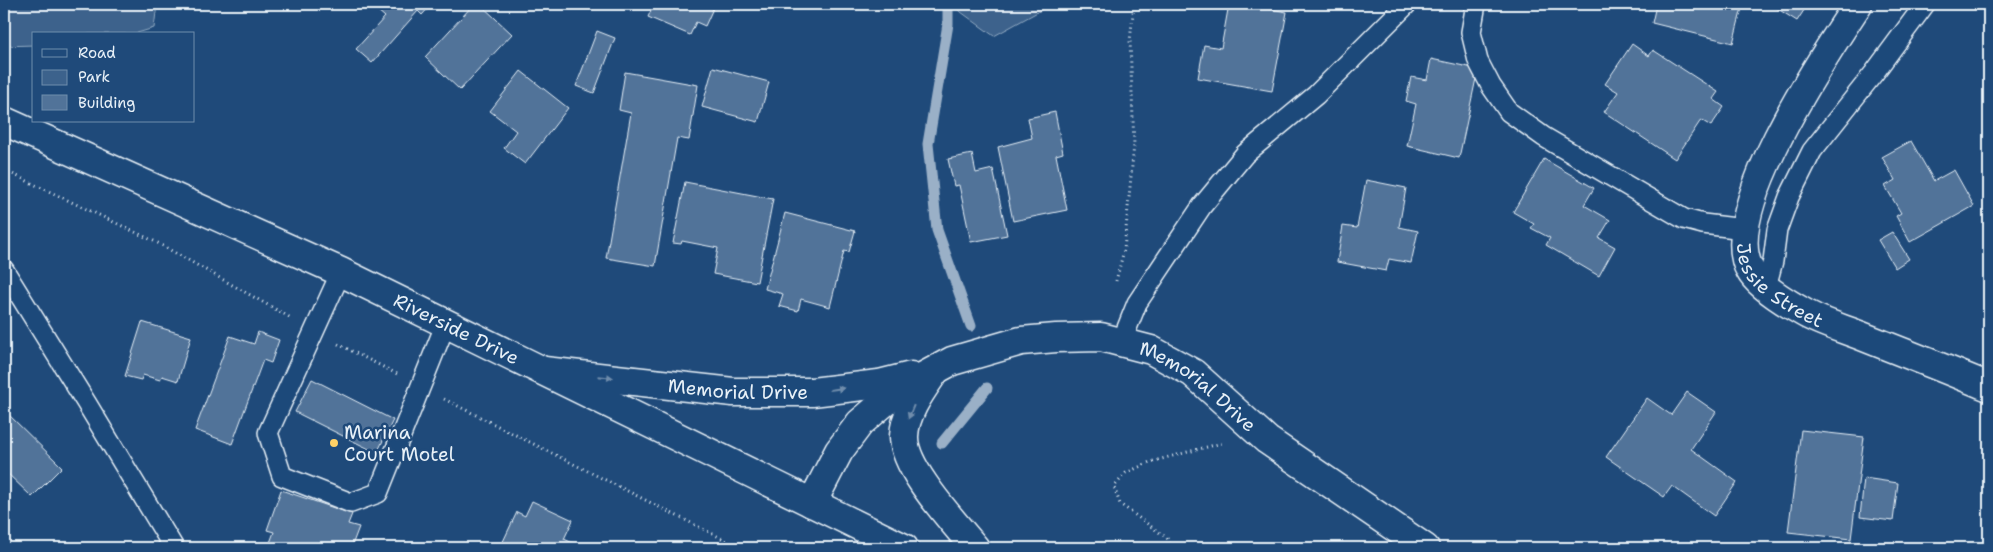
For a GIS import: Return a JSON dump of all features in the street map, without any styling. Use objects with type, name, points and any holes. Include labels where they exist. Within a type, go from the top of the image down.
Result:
[{"type":"street","name":"Jessie Street","points":[[1858,4],[1787,116],[1752,198],[1744,229],[1744,249],[1750,270],[1766,287],[1804,313],[1989,387]]},
{"type":"street","name":"Riverside Drive","points":[[4,121],[341,272],[904,548]]},
{"type":"street","name":"Memorial Drive","points":[[812,503],[839,451],[860,423],[900,389],[952,360],[1021,342],[1056,338],[1101,337],[1151,350],[1193,373],[1260,433],[1425,548]]},
{"type":"street","name":"Memorial Drive","points":[[540,370],[733,392],[812,392],[879,384],[935,370]]},
{"type":"street","name":"Memorial Drive","points":[[935,370],[917,397],[908,419],[904,437],[912,465],[922,481],[975,548]]},
{"type":"lane","points":[[1121,343],[1137,302],[1202,206],[1245,154],[1316,95],[1407,4]]},
{"type":"lane","points":[[1476,4],[1472,32],[1478,61],[1491,86],[1509,112],[1544,137],[1684,219],[1703,224],[1744,229]]},
{"type":"lane","points":[[1766,287],[1773,261],[1777,230],[1789,196],[1812,151],[1880,66],[1925,4]]},
{"type":"lane","points":[[4,270],[174,548]]},
{"type":"lane","points":[[341,272],[268,432],[282,476],[350,502],[378,493],[446,323]]},
{"type":"path","points":[[1114,289],[1124,250],[1134,145],[1130,41],[1134,4]]},
{"type":"path","points":[[4,170],[156,242],[314,331],[420,387],[741,548]]},
{"type":"path","points":[[1172,548],[1167,538],[1120,504],[1114,487],[1126,473],[1150,462],[1260,433]]},
{"type":"green space","points":[[4,4],[157,4],[154,28],[141,32],[32,32],[32,45],[4,46]]},
{"type":"green space","points":[[950,4],[1052,4],[994,36]]},
{"type":"building","points":[[370,4],[432,4],[422,15],[418,11],[372,63],[356,49],[385,17]]},
{"type":"building","points":[[474,4],[480,4],[512,34],[460,90],[425,57]]},
{"type":"building","points":[[654,4],[715,4],[705,26],[696,22],[690,35],[648,17]]},
{"type":"building","points":[[1229,4],[1244,4],[1287,12],[1272,91],[1198,78],[1204,45],[1221,48]]},
{"type":"building","points":[[1649,4],[1743,4],[1733,43],[1652,23],[1656,5]]},
{"type":"building","points":[[1770,4],[1808,4],[1797,21]]},
{"type":"building","points":[[597,31],[615,38],[594,93],[576,86]]},
{"type":"building","points":[[1632,44],[1649,56],[1653,50],[1718,92],[1713,99],[1724,107],[1711,126],[1701,120],[1675,159],[1604,112],[1618,92],[1605,84]]},
{"type":"building","points":[[1431,59],[1478,69],[1459,158],[1407,146],[1416,104],[1406,101],[1411,77],[1427,80]]},
{"type":"building","points":[[713,67],[769,82],[758,122],[702,107]]},
{"type":"building","points":[[521,71],[568,108],[525,164],[504,148],[516,131],[490,111]]},
{"type":"building","points":[[625,72],[698,85],[689,140],[677,138],[655,266],[606,258],[631,113],[619,110]]},
{"type":"building","points":[[1055,112],[1063,153],[1056,155],[1067,210],[1013,221],[998,147],[1032,138],[1028,118]]},
{"type":"building","points":[[1911,141],[1934,181],[1954,170],[1974,206],[1910,242],[1896,216],[1901,213],[1885,186],[1895,180],[1882,157]]},
{"type":"building","points":[[972,154],[976,173],[993,169],[1007,235],[971,242],[959,185],[954,186],[948,159]]},
{"type":"building","points":[[1544,159],[1594,188],[1584,205],[1610,220],[1599,238],[1615,247],[1599,276],[1546,245],[1550,238],[1531,228],[1534,224],[1513,212]]},
{"type":"building","points":[[1366,180],[1406,188],[1399,227],[1418,231],[1411,263],[1389,259],[1386,271],[1337,262],[1343,226],[1357,228]]},
{"type":"building","points":[[685,182],[773,199],[757,282],[713,274],[718,248],[682,241],[681,244],[673,243]]},
{"type":"building","points":[[785,213],[855,231],[849,252],[844,251],[830,307],[801,299],[798,311],[779,306],[783,294],[765,289]]},
{"type":"building","points":[[1892,232],[1909,259],[1895,268],[1878,240]]},
{"type":"building","points":[[142,322],[191,337],[178,381],[162,376],[160,380],[143,375],[141,380],[125,376]]},
{"type":"building","points":[[258,332],[279,340],[271,363],[263,360],[232,444],[195,430],[230,336],[254,344]]},
{"type":"building","points":[[312,379],[393,420],[377,453],[295,412]]},
{"type":"building","points":[[1687,392],[1716,412],[1691,449],[1737,482],[1714,516],[1672,486],[1664,497],[1606,457],[1647,398],[1671,415]]},
{"type":"building","points":[[4,410],[62,467],[32,497],[4,470]]},
{"type":"building","points":[[1801,430],[1864,437],[1851,539],[1788,532]]},
{"type":"building","points":[[1864,478],[1898,483],[1893,521],[1860,517]]},
{"type":"building","points":[[281,490],[352,514],[348,524],[359,527],[351,548],[268,548],[274,532],[267,530]]},
{"type":"building","points":[[532,501],[573,520],[564,539],[584,548],[500,548],[517,512],[525,516]]},
{"type":"waterway","points":[[948,4],[948,24],[928,144],[937,230],[971,326]]},
{"type":"waterway","points":[[942,443],[987,388]]},
{"type":"place","name":"Marina Court Motel","points":[[334,443]]}]
